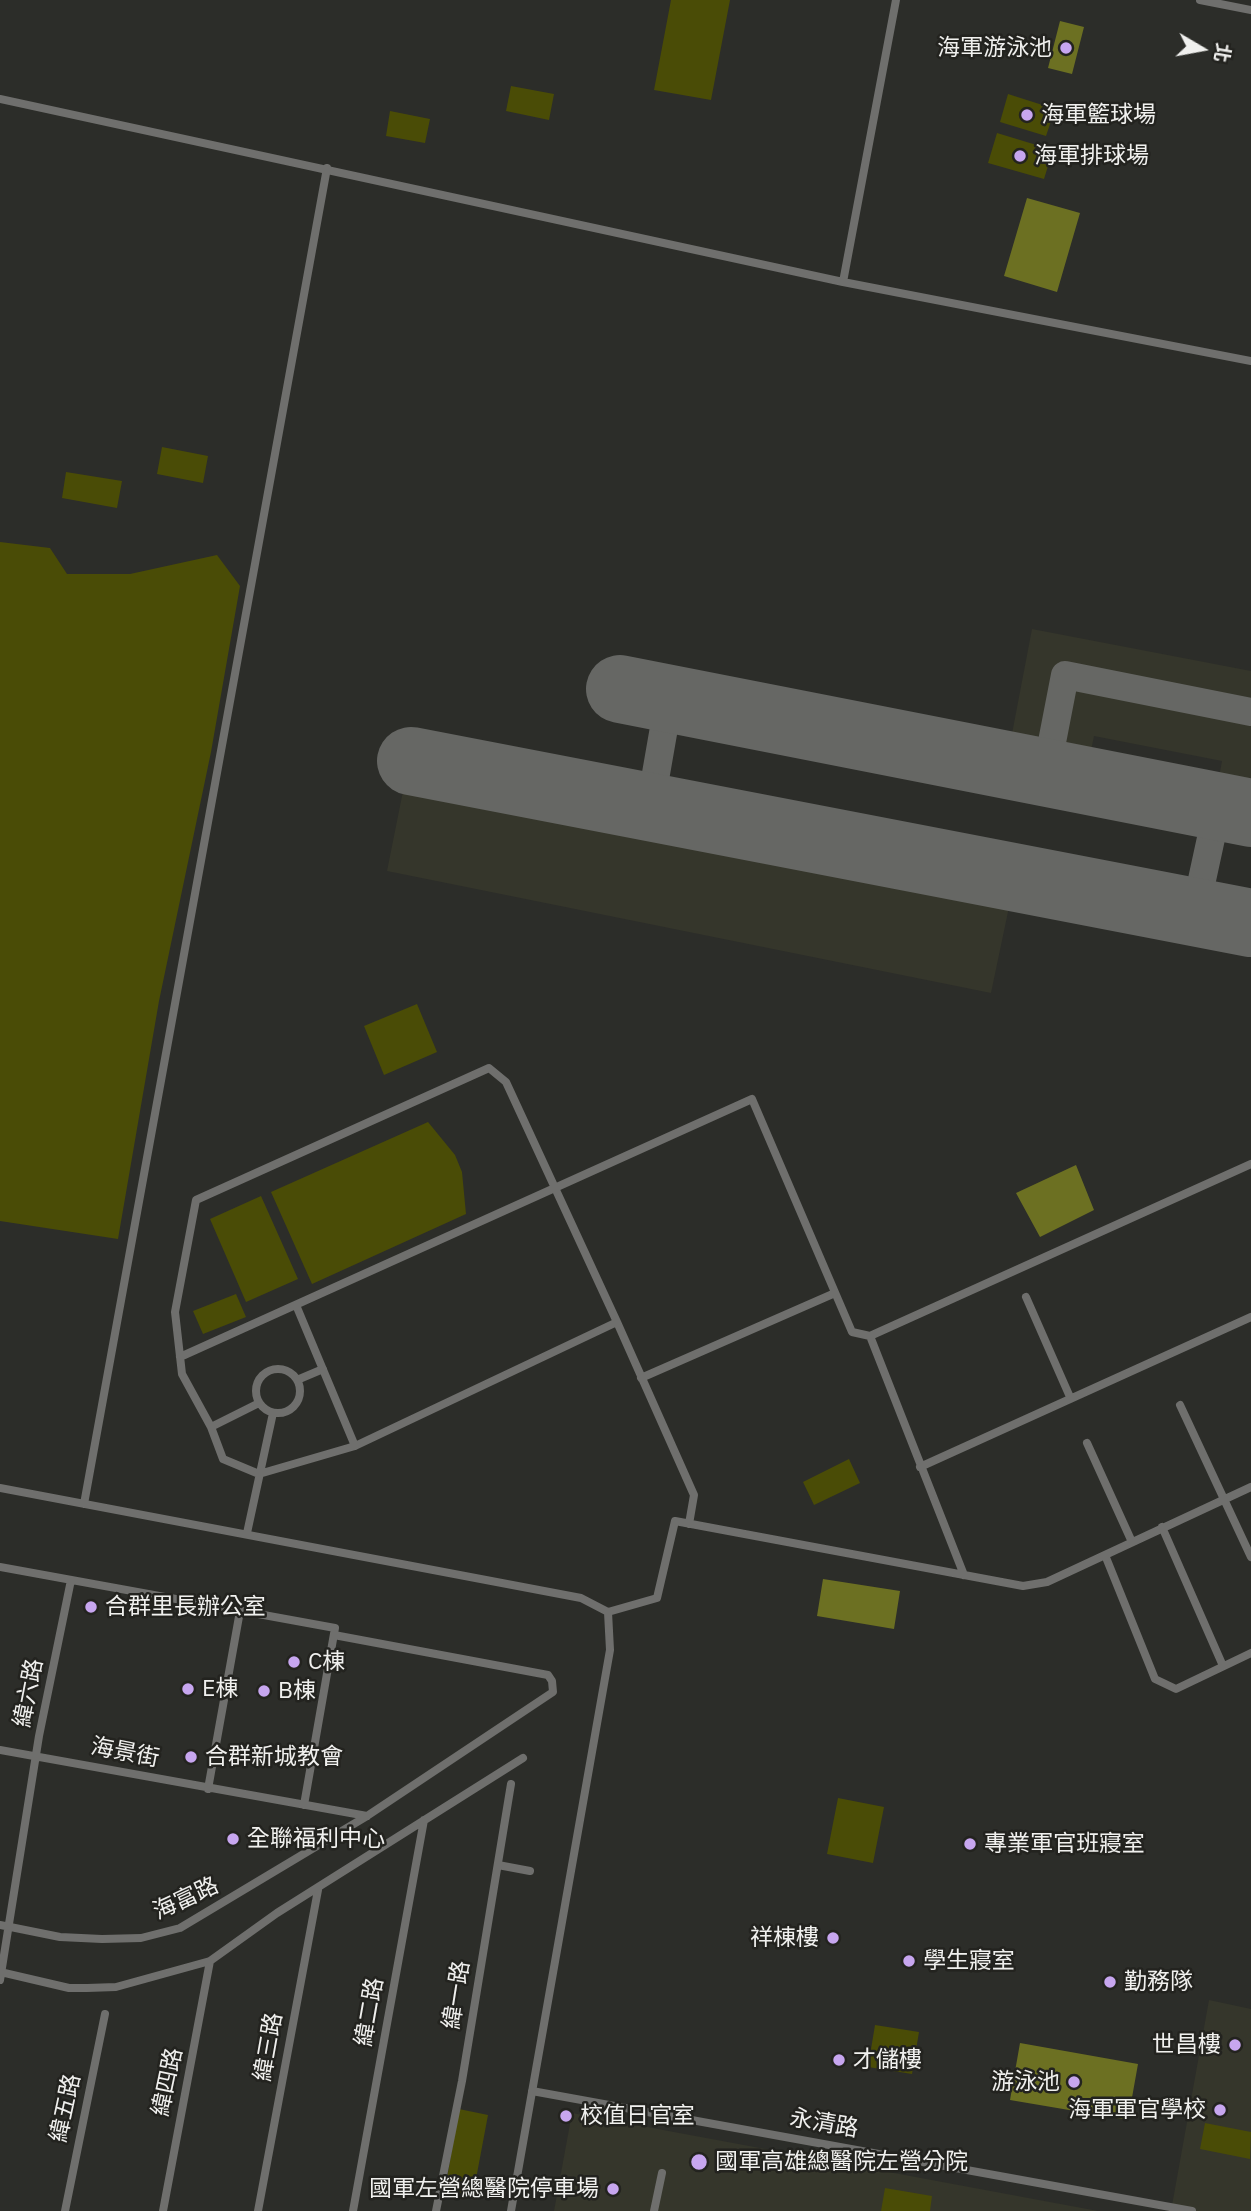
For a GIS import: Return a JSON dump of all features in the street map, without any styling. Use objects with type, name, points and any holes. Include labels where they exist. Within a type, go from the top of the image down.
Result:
[{"type":"street","points":[[843,282],[896,0]]},
{"type":"street","points":[[1200,0],[1251,10]]},
{"type":"street","points":[[0,99],[843,282],[1251,361]]},
{"type":"street","points":[[84,1504],[327,168]]},
{"type":"street","points":[[617,1322],[355,1446],[259,1474],[223,1459],[211,1427],[182,1374],[175,1312],[197,1200],[489,1068],[506,1082],[617,1322],[694,1495],[689,1524]]},
{"type":"street","points":[[180,1357],[752,1099],[852,1332],[870,1336],[1251,1164]]},
{"type":"street","points":[[641,1378],[835,1293]]},
{"type":"street","points":[[1026,1297],[1070,1397]]},
{"type":"street","points":[[296,1305],[355,1446]]},
{"type":"street","points":[[920,1467],[1251,1317]]},
{"type":"street","points":[[870,1336],[964,1575]]},
{"type":"street","points":[[280,1369],[297,1380],[300,1395],[293,1408],[272,1413],[259,1403],[258,1382],[267,1372],[280,1369]]},
{"type":"street","points":[[297,1380],[323,1369]]},
{"type":"street","points":[[211,1427],[259,1403]]},
{"type":"street","points":[[1180,1405],[1251,1557]]},
{"type":"street","points":[[247,1534],[272,1413]]},
{"type":"street","points":[[1087,1443],[1132,1542]]},
{"type":"street","points":[[0,1488],[581,1598],[608,1612],[657,1598],[675,1521],[1023,1586],[1046,1582],[1251,1487]]},
{"type":"street","points":[[1162,1527],[1223,1666]]},
{"type":"street","points":[[1105,1555],[1155,1679],[1176,1689],[1251,1653]]},
{"type":"street","points":[[0,1567],[240,1611],[335,1632],[304,1805]]},
{"type":"street","name":"緯六路","points":[[0,1975],[3,1926],[71,1580]]},
{"type":"street","points":[[208,1789],[240,1611]]},
{"type":"street","points":[[511,2211],[610,1650],[608,1612]]},
{"type":"street","name":"海富路","points":[[3,1926],[60,1937],[141,1938],[171,1931],[197,1920],[367,1816],[553,1692],[552,1681],[548,1675],[335,1632]]},
{"type":"street","name":"海景街","points":[[0,1749],[367,1816]]},
{"type":"street","points":[[0,1975],[87,1989],[116,1987],[210,1961],[277,1913],[318,1890],[523,1758]]},
{"type":"street","name":"緯一路","points":[[436,2211],[462,2081],[511,1784]]},
{"type":"street","name":"緯二路","points":[[353,2211],[424,1820]]},
{"type":"street","points":[[498,1865],[530,1871]]},
{"type":"street","name":"緯三路","points":[[258,2211],[318,1890]]},
{"type":"street","name":"緯四路","points":[[163,2211],[210,1961]]},
{"type":"street","name":"緯五路","points":[[65,2211],[105,2014]]},
{"type":"street","name":"永清路","points":[[532,2091],[1192,2211]]},
{"type":"street","points":[[654,2211],[662,2173]]},
{"type":"shaded area","points":[[671,0],[730,0],[711,100],[654,90]]},
{"type":"shaded area","name":"海軍游泳池","points":[[1060,21],[1084,27],[1072,74],[1048,68]]},
{"type":"shaded area","points":[[511,86],[554,94],[549,120],[506,111]]},
{"type":"shaded area","name":"海軍籃球場","points":[[1008,94],[1055,109],[1046,136],[1000,122]]},
{"type":"shaded area","points":[[390,111],[430,119],[425,143],[386,136]]},
{"type":"shaded area","name":"海軍排球場","points":[[997,133],[1053,150],[1044,179],[988,163]]},
{"type":"shaded area","points":[[1027,198],[1080,213],[1057,292],[1004,276]]},
{"type":"shaded area","points":[[162,447],[208,456],[203,483],[157,474]]},
{"type":"shaded area","points":[[66,472],[122,481],[117,508],[62,498]]},
{"type":"shaded area","points":[[0,542],[50,548],[67,574],[130,574],[217,555],[240,586],[211,752],[159,1001],[118,1239],[0,1221]]},
{"type":"shaded area","points":[[1032,629],[1251,671],[1251,813],[1214,805],[1222,761],[1094,736],[1085,780],[1006,765]]},
{"type":"shaded area","points":[[408,766],[1013,888],[991,993],[387,871]]},
{"type":"shaded area","points":[[417,1004],[437,1052],[384,1075],[364,1026]]},
{"type":"shaded area","points":[[428,1122],[455,1155],[462,1172],[466,1214],[312,1284],[271,1192]]},
{"type":"shaded area","points":[[1076,1165],[1094,1210],[1040,1237],[1016,1193]]},
{"type":"shaded area","points":[[261,1196],[298,1279],[246,1302],[210,1219]]},
{"type":"shaded area","points":[[236,1294],[246,1317],[203,1334],[193,1311]]},
{"type":"shaded area","points":[[849,1459],[860,1483],[814,1505],[803,1482]]},
{"type":"shaded area","points":[[823,1579],[900,1591],[894,1629],[817,1616]]},
{"type":"shaded area","points":[[838,1798],[884,1807],[873,1863],[827,1854]]},
{"type":"shaded area","name":"海軍軍官學校","points":[[1209,2000],[1251,2009],[1251,2211],[1171,2211]]},
{"type":"shaded area","points":[[875,2025],[919,2032],[912,2074],[868,2067]]},
{"type":"shaded area","name":"游泳池","points":[[1020,2043],[1138,2064],[1128,2120],[1010,2100]]},
{"type":"shaded area","points":[[459,2109],[488,2115],[473,2195],[445,2190]]},
{"type":"shaded area","name":"國軍高雄總醫院左營分院","points":[[572,2113],[1098,2211],[554,2211]]},
{"type":"shaded area","points":[[1205,2123],[1251,2132],[1250,2159],[1200,2149]]},
{"type":"shaded area","points":[[885,2188],[932,2196],[930,2211],[881,2211]]},
{"type":"taxiway","points":[[1046,773],[1065,675],[1251,712]]},
{"type":"taxiway","points":[[650,808],[669,699]]},
{"type":"taxiway","points":[[1195,912],[1218,806]]},
{"type":"runway","points":[[620,689],[1251,813]]},
{"type":"runway","points":[[411,761],[1251,923]]},
{"type":"place","name":"海軍游泳池","points":[[1066,48]]},
{"type":"place","name":"海軍籃球場","points":[[1027,115]]},
{"type":"place","name":"海軍排球場","points":[[1020,156]]},
{"type":"place","name":"合群里長辦公室","points":[[91,1607]]},
{"type":"place","name":"C棟","points":[[294,1662]]},
{"type":"place","name":"E棟","points":[[188,1689]]},
{"type":"place","name":"B棟","points":[[264,1691]]},
{"type":"place","name":"合群新城教會","points":[[191,1757]]},
{"type":"place","name":"全聯福利中心","points":[[233,1839]]},
{"type":"place","name":"專業軍官班寢室","points":[[970,1844]]},
{"type":"place","name":"祥棟樓","points":[[833,1938]]},
{"type":"place","name":"學生寢室","points":[[909,1961]]},
{"type":"place","name":"勤務隊","points":[[1110,1982]]},
{"type":"place","name":"世昌樓","points":[[1235,2045]]},
{"type":"place","name":"才儲樓","points":[[839,2060]]},
{"type":"place","name":"游泳池","points":[[1074,2082]]},
{"type":"place","name":"海軍軍官學校","points":[[1220,2110]]},
{"type":"place","name":"校值日官室","points":[[566,2116]]},
{"type":"place","name":"國軍高雄總醫院左營分院","points":[[699,2162]]},
{"type":"place","name":"國軍左營總醫院停車場","points":[[613,2189]]}]
